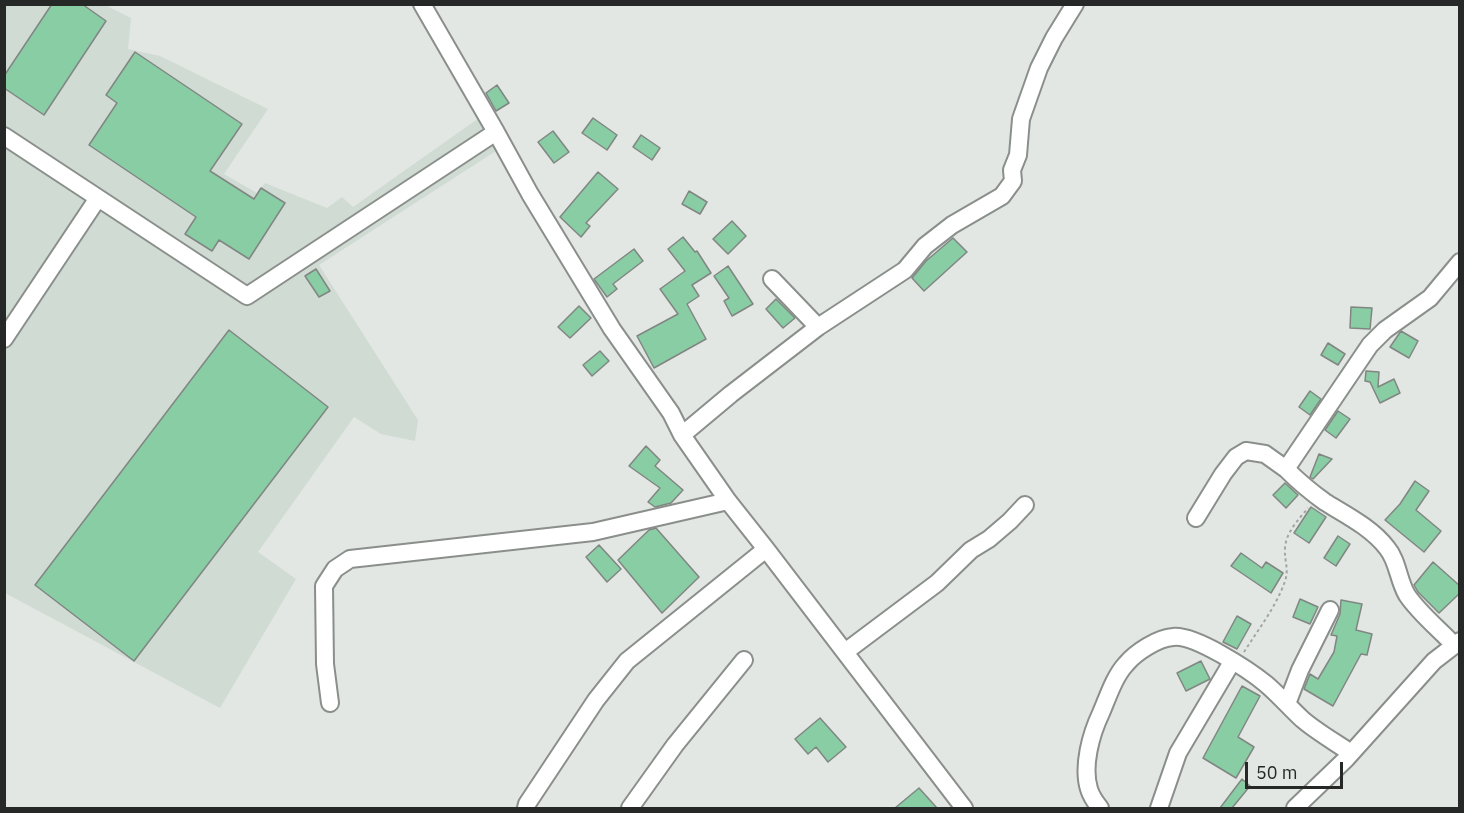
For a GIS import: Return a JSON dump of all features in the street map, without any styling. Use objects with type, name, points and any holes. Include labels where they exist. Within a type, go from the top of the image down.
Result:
[{"type":"street","points":[[422,4],[530,194],[606,320],[671,413],[682,435],[728,501],[964,808]]},
{"type":"street","points":[[682,435],[818,327],[905,270],[925,246],[952,225],[1002,196],[1013,181],[1012,170],[1018,155],[1021,119],[1040,68],[1054,38],[1075,4]]},
{"type":"street","points":[[4,136],[247,296],[496,132]]},
{"type":"street","points":[[4,339],[98,198]]},
{"type":"street","points":[[1286,469],[1370,345],[1385,330],[1430,298],[1460,262]]},
{"type":"street","points":[[772,279],[818,327]]},
{"type":"street","points":[[1196,518],[1236,457],[1246,451],[1265,454],[1317,496],[1377,538],[1392,555],[1400,582],[1408,597],[1457,643],[1444,651],[1427,668],[1351,753],[1295,808]]},
{"type":"street","points":[[330,703],[325,664],[324,586],[336,569],[350,559],[593,532],[728,501]]},
{"type":"street","points":[[845,652],[937,582],[971,550],[989,539],[1010,521],[1025,505]]},
{"type":"street","points":[[526,808],[596,700],[627,661],[766,549]]},
{"type":"street","points":[[1287,704],[1300,670],[1330,610]]},
{"type":"street","points":[[1100,808],[1089,790],[1087,777],[1088,755],[1099,716],[1126,664],[1137,654],[1160,640],[1174,636],[1190,639],[1234,663],[1265,684],[1304,721],[1351,753]]},
{"type":"street","points":[[630,808],[675,745],[744,660]]},
{"type":"street","points":[[1159,808],[1178,753],[1234,663]]},
{"type":"path","points":[[1234,663],[1280,595],[1288,572],[1285,548],[1287,540],[1293,526],[1317,496]]},
{"type":"shaded area","points":[[5,5],[105,5],[131,18],[128,49],[160,56],[268,109],[224,174],[257,193],[265,183],[327,208],[342,197],[353,207],[479,118],[499,149],[319,265],[418,420],[415,441],[381,434],[354,417],[258,552],[296,579],[220,708],[5,593]]},
{"type":"building","points":[[52,4],[82,4],[106,21],[44,115],[4,88],[4,76]]},
{"type":"building","points":[[135,52],[242,124],[210,171],[254,199],[261,188],[285,203],[249,259],[219,240],[212,251],[185,234],[196,217],[89,145],[117,103],[106,95]]},
{"type":"building","points":[[497,85],[509,103],[496,111],[486,93]]},
{"type":"building","points":[[593,118],[617,135],[607,150],[582,133]]},
{"type":"building","points":[[553,131],[569,152],[554,163],[538,142]]},
{"type":"building","points":[[641,135],[660,148],[652,160],[633,147]]},
{"type":"building","points":[[598,172],[618,189],[586,223],[590,226],[581,237],[560,217]]},
{"type":"building","points":[[689,191],[707,202],[700,214],[682,204]]},
{"type":"building","points":[[732,221],[746,236],[728,254],[713,239]]},
{"type":"building","points":[[683,237],[695,252],[697,251],[711,273],[692,285],[699,296],[687,304],[706,339],[654,368],[637,336],[678,314],[660,289],[685,271],[668,249]]},
{"type":"building","points":[[953,238],[967,252],[924,291],[912,278],[926,261]]},
{"type":"building","points":[[634,249],[643,261],[613,284],[617,289],[607,297],[594,279]]},
{"type":"building","points":[[728,266],[753,304],[732,316],[724,301],[729,298],[714,276]]},
{"type":"building","points":[[316,269],[330,291],[319,297],[305,276]]},
{"type":"building","points":[[776,299],[795,318],[783,328],[766,309]]},
{"type":"building","points":[[579,306],[591,318],[570,338],[558,327]]},
{"type":"building","points":[[1351,307],[1372,308],[1370,329],[1350,328]]},
{"type":"building","points":[[229,330],[328,407],[134,661],[35,585]]},
{"type":"building","points":[[1401,331],[1418,341],[1409,358],[1390,347]]},
{"type":"building","points":[[1328,343],[1345,354],[1338,365],[1321,355]]},
{"type":"building","points":[[600,351],[609,361],[592,376],[583,365]]},
{"type":"building","points":[[1366,371],[1379,372],[1378,387],[1394,379],[1400,393],[1380,403],[1370,382],[1365,381]]},
{"type":"building","points":[[1310,391],[1321,399],[1310,415],[1299,407]]},
{"type":"building","points":[[1338,411],[1350,419],[1336,438],[1325,430]]},
{"type":"building","points":[[646,446],[660,460],[655,466],[683,490],[671,503],[655,507],[648,502],[660,488],[629,466]]},
{"type":"building","points":[[1319,454],[1332,459],[1313,479],[1310,477]]},
{"type":"building","points":[[1415,481],[1429,491],[1416,510],[1441,531],[1424,552],[1385,520],[1400,504]]},
{"type":"building","points":[[1285,483],[1298,495],[1286,508],[1273,495]]},
{"type":"building","points":[[1311,507],[1326,517],[1309,543],[1294,533]]},
{"type":"building","points":[[656,528],[699,577],[662,613],[618,560],[649,530]]},
{"type":"building","points":[[1338,536],[1350,544],[1336,566],[1324,558]]},
{"type":"building","points":[[599,545],[621,569],[607,582],[586,557]]},
{"type":"building","points":[[1241,553],[1262,568],[1266,562],[1283,573],[1271,593],[1231,566]]},
{"type":"building","points":[[1433,562],[1460,586],[1460,593],[1439,613],[1414,585]]},
{"type":"building","points":[[1300,599],[1318,607],[1310,624],[1293,617]]},
{"type":"building","points":[[1341,600],[1362,604],[1356,630],[1372,634],[1367,655],[1361,654],[1333,706],[1304,689],[1310,674],[1318,679],[1334,652],[1337,636],[1331,635],[1340,614]]},
{"type":"building","points":[[1237,616],[1251,624],[1237,649],[1223,642]]},
{"type":"building","points":[[1201,661],[1210,679],[1186,691],[1177,673]]},
{"type":"building","points":[[1242,686],[1260,696],[1238,737],[1254,747],[1236,778],[1203,758]]},
{"type":"building","points":[[820,718],[846,747],[828,762],[816,747],[808,754],[795,739]]},
{"type":"building","points":[[1242,779],[1250,786],[1232,808],[1220,808]]},
{"type":"building","points":[[919,788],[937,808],[895,808]]}]
